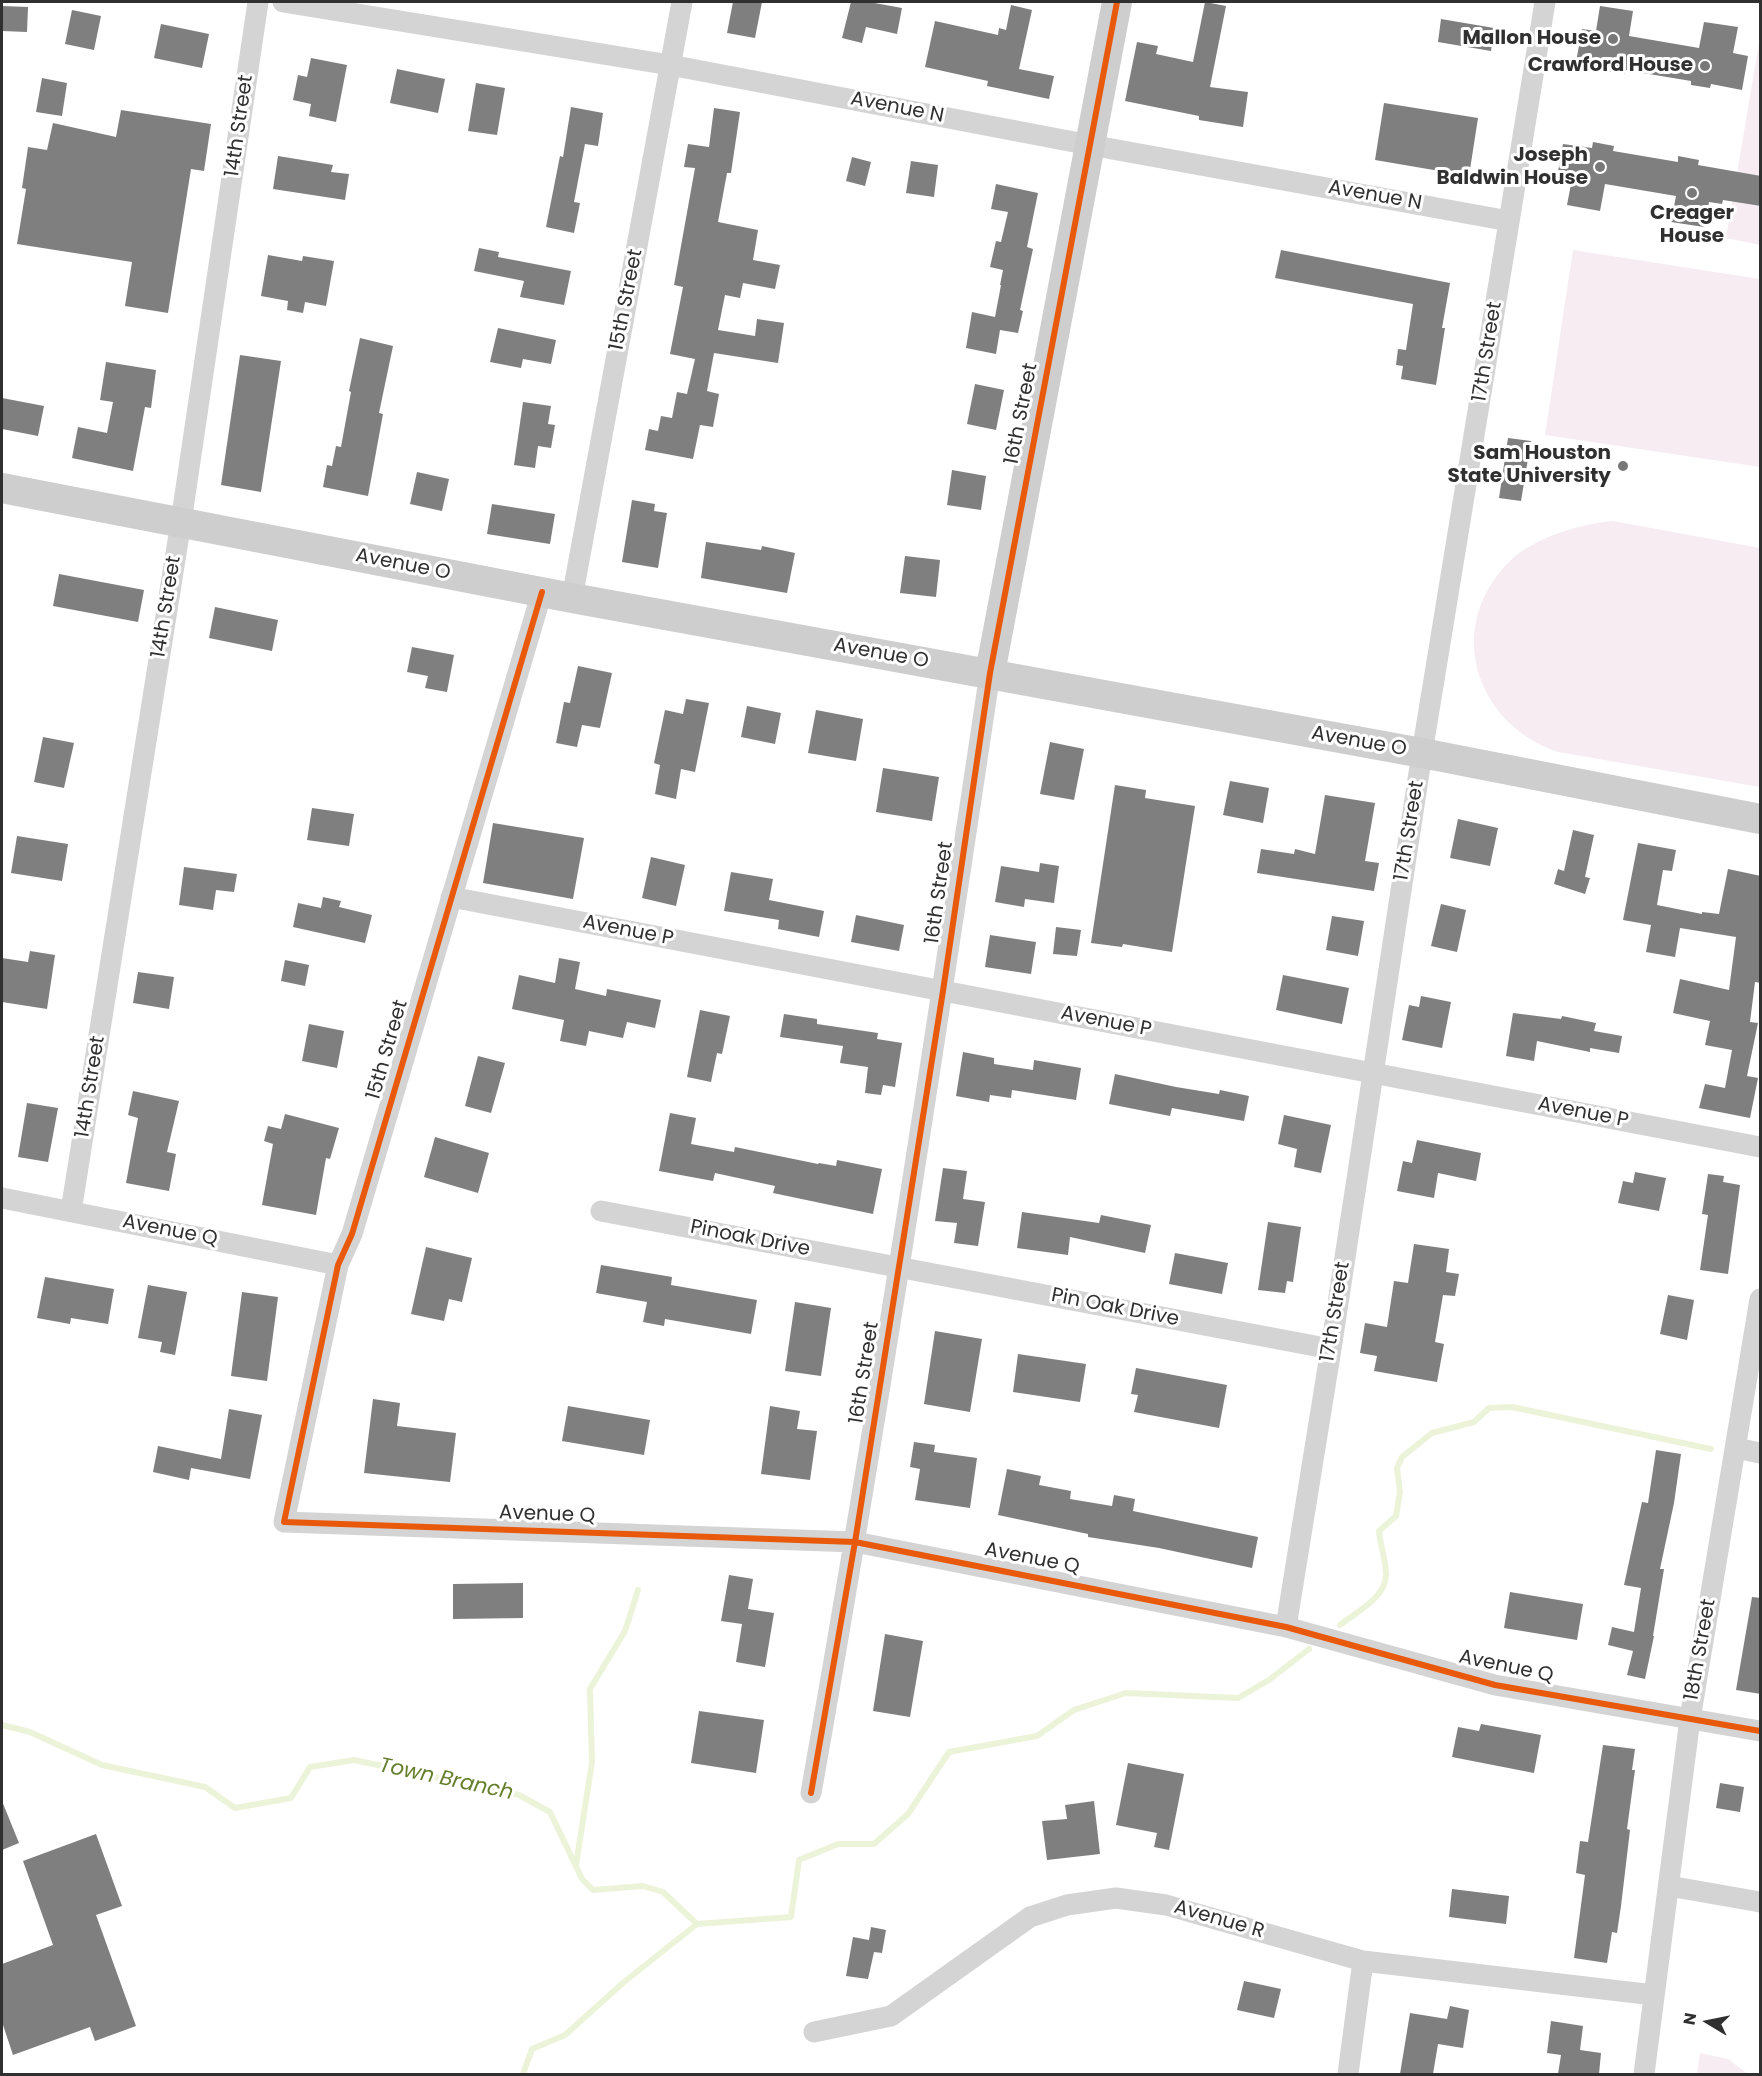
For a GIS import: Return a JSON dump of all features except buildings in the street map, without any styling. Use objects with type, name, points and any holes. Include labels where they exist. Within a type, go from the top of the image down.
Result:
[{"type":"street","name":"14th Street","points":[[71,1211],[181,522],[258,2]]},
{"type":"street","name":"Avenue N","points":[[283,2],[670,65],[1090,145],[1509,221]]},
{"type":"street","name":"15th Street","points":[[572,598],[682,2]]},
{"type":"street","name":"16th Street","points":[[811,1793],[855,1542],[943,991],[990,673],[1117,2]]},
{"type":"street","name":"17th Street","points":[[1286,1626],[1331,1349],[1422,753],[1545,2]]},
{"type":"street","name":"Avenue O","points":[[2,488],[572,598],[1422,753],[1761,819]]},
{"type":"street","name":"15th Street","points":[[284,1522],[338,1265],[352,1234],[542,592]]},
{"type":"street","name":"Avenue P","points":[[451,897],[1761,1147]]},
{"type":"street","name":"Avenue Q","points":[[2,1198],[338,1265]]},
{"type":"street","name":"Pinoak Drive","points":[[601,1211],[898,1267]]},
{"type":"street","name":"Pin Oak Drive","points":[[898,1267],[1331,1349]]},
{"type":"street","name":"18th Street","points":[[1644,2074],[1690,1719],[1761,1299]]},
{"type":"street","points":[[1736,1448],[1761,1453]]},
{"type":"street","name":"Avenue Q","points":[[284,1522],[855,1542],[1286,1626],[1495,1685],[1761,1731]]},
{"type":"street","points":[[1669,1886],[1761,1902]]},
{"type":"street","name":"Avenue R","points":[[814,2032],[891,2016],[1030,1917],[1067,1905],[1116,1898],[1166,1905],[1363,1961],[1654,1995]]},
{"type":"street","points":[[1348,2074],[1363,1961]]},
{"type":"shaded area","points":[[1760,37],[1760,245],[1726,238]]},
{"type":"shaded area","points":[[1573,250],[1760,279],[1760,467],[1545,435]]},
{"type":"shaded area","points":[[1613,521],[1760,548],[1760,787],[1558,752],[1529,738],[1505,719],[1488,695],[1478,669],[1474,641],[1478,613],[1490,585],[1511,560],[1546,538],[1587,525]]},
{"type":"shaded area","points":[[1700,2053],[1728,2059],[1748,2074],[1697,2074]]},
{"type":"waterway","points":[[1340,1625],[1369,1604],[1385,1582],[1385,1563],[1379,1531],[1396,1516],[1400,1492],[1397,1468],[1402,1457],[1432,1433],[1474,1422],[1489,1408],[1512,1407],[1711,1449]]},
{"type":"waterway","points":[[576,1865],[592,1762],[590,1689],[625,1631],[638,1590]]},
{"type":"waterway","points":[[697,1924],[791,1917],[799,1860],[838,1844],[874,1844],[908,1814],[949,1752],[1037,1736],[1074,1710],[1126,1693],[1238,1698],[1269,1680],[1309,1649]]},
{"type":"waterway","name":"Town Branch","points":[[2,1725],[30,1732],[102,1765],[205,1787],[235,1808],[291,1798],[310,1767],[354,1760],[519,1795],[550,1812],[582,1879],[593,1890],[643,1886],[663,1892],[697,1924],[624,1982],[565,2035],[532,2049],[523,2074]]},
{"type":"cycle path","points":[[811,1793],[855,1542],[943,991],[990,673],[1117,2]]},
{"type":"cycle path","points":[[542,592],[352,1234],[338,1265],[284,1522],[855,1542],[1286,1627],[1495,1685],[1760,1731]]},
{"type":"place","name":"Mallon House","points":[[1613,39]]},
{"type":"place","name":"Crawford House","points":[[1705,66]]},
{"type":"place","name":"Joseph Baldwin House","points":[[1600,167]]},
{"type":"place","name":"Creager House","points":[[1692,193]]},
{"type":"place","name":"Sam Houston State University","points":[[1623,466]]}]
